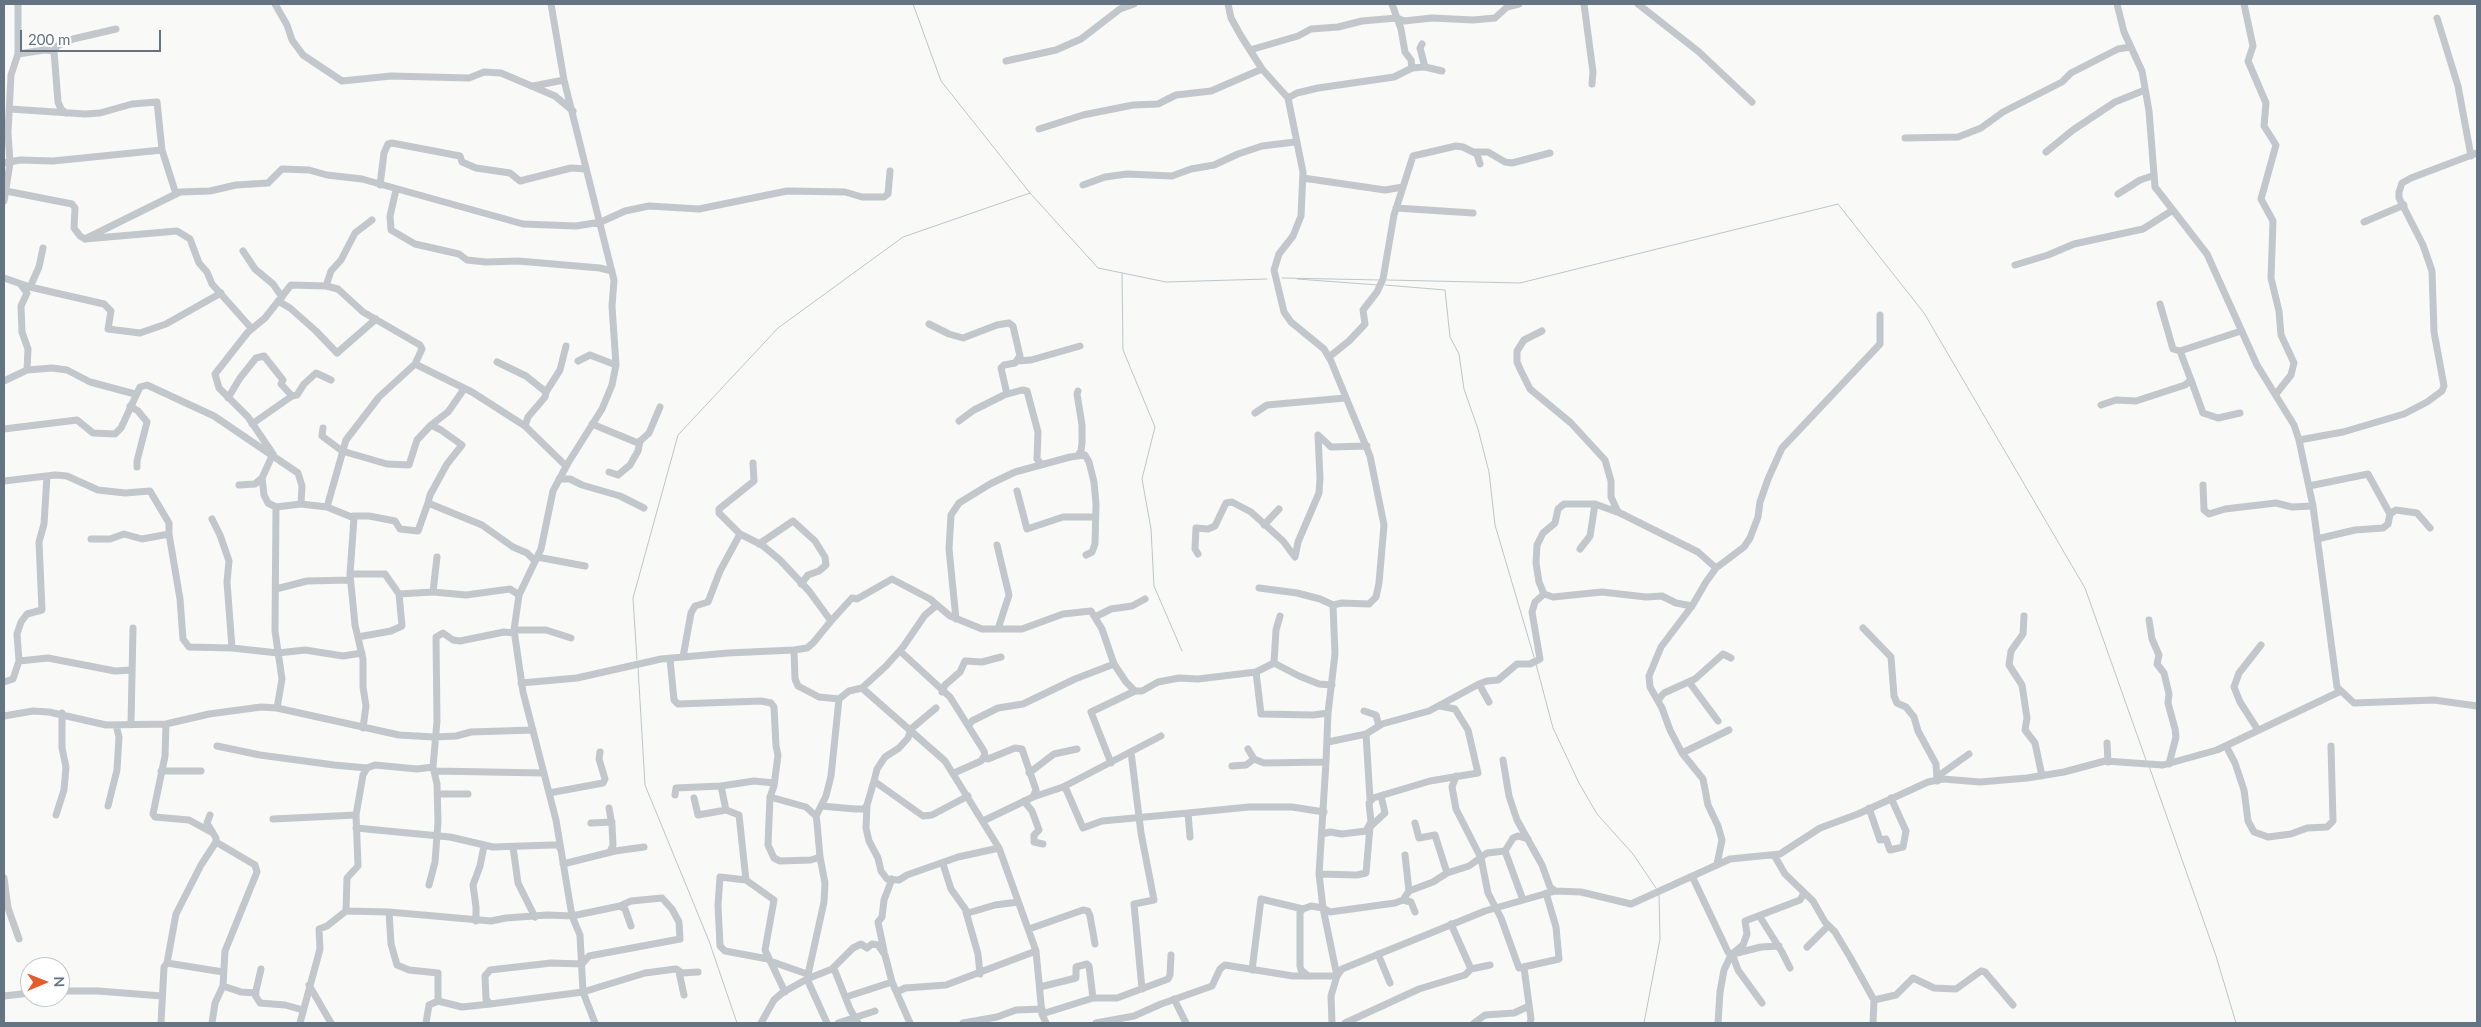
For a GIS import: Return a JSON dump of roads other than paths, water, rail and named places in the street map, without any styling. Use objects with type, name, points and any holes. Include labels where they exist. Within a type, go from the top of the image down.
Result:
[{"type":"street","points":[[4,201],[11,76],[18,54],[18,4]]},
{"type":"street","points":[[275,4],[287,25],[292,40],[303,55],[342,81],[350,82],[391,76],[469,78],[490,72],[513,77],[555,96],[573,111]]},
{"type":"street","points":[[1006,62],[1056,50],[1081,39],[1120,9],[1134,4]]},
{"type":"street","points":[[1228,4],[1231,18],[1250,50],[1262,68],[1288,98],[1303,178],[1300,216],[1293,236],[1279,254],[1275,263],[1274,276],[1286,317],[1324,350],[1329,357],[1367,446],[1384,525],[1379,583],[1376,596],[1369,604],[1342,602],[1333,605],[1298,592],[1258,588]]},
{"type":"street","points":[[1392,4],[1412,68]]},
{"type":"street","points":[[1250,50],[1298,36],[1311,29],[1397,18],[1404,21],[1432,18],[1473,20],[1495,18],[1507,8],[1519,4]]},
{"type":"street","points":[[1584,4],[1593,72],[1592,84]]},
{"type":"street","points":[[1638,4],[1699,52],[1752,102]]},
{"type":"street","points":[[2116,4],[2130,47],[2142,71],[2151,132],[2152,176],[2155,186],[2207,254],[2241,332],[2294,426],[2299,440],[2310,486],[2337,687],[2354,703],[2434,700],[2477,706]]},
{"type":"street","points":[[2244,4],[2253,46],[2248,61],[2266,103],[2264,126],[2276,145],[2261,199],[2274,221],[2271,278],[2279,311],[2281,335],[2294,363],[2291,375],[2276,394]]},
{"type":"street","points":[[549,5],[564,80],[612,271],[616,365],[612,385],[553,491],[547,528],[536,559],[519,596],[514,632],[521,683],[549,793],[572,916],[580,935],[583,992],[595,1023]]},
{"type":"street","points":[[2299,440],[2343,432],[2404,414],[2427,402],[2442,390],[2444,386],[2434,332],[2432,271],[2423,244],[2399,192],[2405,181],[2474,154],[2458,86],[2437,18]]},
{"type":"street","points":[[66,113],[61,109],[58,102],[54,51],[57,46],[73,39],[116,29]]},
{"type":"street","points":[[1422,44],[1420,48],[1425,68]]},
{"type":"street","points":[[1905,138],[1958,137],[1981,128],[2003,112],[2062,82],[2071,73],[2118,48],[2130,47]]},
{"type":"street","points":[[18,54],[54,51]]},
{"type":"street","points":[[1039,129],[1083,115],[1133,105],[1158,104],[1176,95],[1210,91],[1262,68]]},
{"type":"street","points":[[1288,98],[1297,93],[1318,88],[1394,77],[1412,68],[1425,68],[1442,72]]},
{"type":"street","points":[[531,86],[564,80]]},
{"type":"street","points":[[2046,152],[2073,130],[2114,102],[2146,90]]},
{"type":"street","points":[[10,109],[66,113],[100,113],[132,104],[156,102],[162,150],[176,194]]},
{"type":"street","points":[[1083,185],[1105,177],[1127,174],[1172,176],[1191,169],[1214,165],[1262,146],[1296,142]]},
{"type":"street","points":[[380,185],[384,153],[388,144],[392,143],[460,156],[462,162],[476,168],[510,173],[520,181],[572,168],[586,169]]},
{"type":"street","points":[[1329,357],[1363,327],[1365,321],[1363,310],[1382,281],[1396,208],[1412,159],[1416,154],[1433,153],[1456,146],[1470,148],[1475,152],[1480,164]]},
{"type":"street","points":[[7,163],[20,160],[53,161],[120,156],[162,150]]},
{"type":"street","points":[[1475,152],[1488,152],[1504,162],[1512,164],[1550,152]]},
{"type":"street","points":[[85,239],[176,194],[210,191],[242,184],[268,184],[282,169],[310,170],[327,175],[351,177],[396,190],[436,198],[523,224],[576,226],[601,222],[625,211],[649,206],[699,209],[787,191],[845,192],[866,197],[884,197],[888,194],[890,171]]},
{"type":"street","points":[[2118,194],[2140,180],[2152,176]]},
{"type":"street","points":[[1303,178],[1385,190],[1403,188]]},
{"type":"street","points":[[396,190],[390,216],[391,230],[415,244],[459,254],[467,260],[518,261],[600,268],[612,271]]},
{"type":"street","points":[[6,191],[72,204],[75,208],[74,228],[85,239],[177,231],[190,239],[199,263],[207,272],[212,284],[252,329]]},
{"type":"street","points":[[2364,222],[2404,205]]},
{"type":"street","points":[[1396,208],[1474,214]]},
{"type":"street","points":[[2015,265],[2048,256],[2074,244],[2143,229],[2173,210]]},
{"type":"street","points":[[326,286],[331,271],[341,260],[355,233],[372,220]]},
{"type":"street","points":[[30,287],[39,267],[43,248]]},
{"type":"street","points":[[243,251],[255,269],[273,284],[280,299],[337,353],[376,318]]},
{"type":"street","points":[[4,278],[30,287],[104,304],[110,310],[108,330],[140,334],[166,324],[221,293]]},
{"type":"street","points":[[17,282],[24,287],[27,293],[21,306],[22,332],[28,349],[26,370]]},
{"type":"street","points":[[273,454],[237,405],[219,388],[215,374],[291,285],[326,286],[338,289],[363,312],[420,345],[422,349],[415,364],[379,397],[359,420],[346,440],[328,507]]},
{"type":"street","points":[[2160,304],[2173,349],[2180,351],[2241,332]]},
{"type":"street","points":[[1716,864],[1722,840],[1718,826],[1708,805],[1703,779],[1682,753],[1649,684],[1655,660],[1661,647],[1692,606],[1716,568],[1744,547],[1750,538],[1758,517],[1760,502],[1768,479],[1782,448],[1880,344],[1880,315]]},
{"type":"street","points":[[930,324],[949,334],[963,338],[993,326],[1009,323],[1013,326],[1017,339],[1020,356],[1018,361]]},
{"type":"street","points":[[1542,331],[1524,340],[1517,351],[1517,362],[1530,389],[1571,423],[1606,460],[1611,481],[1611,496],[1618,512]]},
{"type":"street","points":[[525,426],[528,417],[545,397],[546,392],[560,370],[566,346]]},
{"type":"street","points":[[1007,394],[1001,368],[1004,365],[1031,360],[1080,346]]},
{"type":"street","points":[[2180,351],[2203,413],[2218,418],[2240,413]]},
{"type":"street","points":[[578,360],[590,355],[616,365]]},
{"type":"street","points":[[228,398],[256,358],[264,356],[283,380],[281,384],[292,396]]},
{"type":"street","points":[[497,362],[526,376],[546,392]]},
{"type":"street","points":[[415,364],[464,389],[525,426],[566,466]]},
{"type":"street","points":[[4,381],[26,370],[52,368],[68,370],[90,382],[135,394]]},
{"type":"street","points":[[252,424],[292,396],[297,395],[304,384],[316,373],[331,380]]},
{"type":"street","points":[[2102,405],[2116,400],[2136,401],[2185,385],[2192,380]]},
{"type":"street","points":[[4,429],[77,420],[93,433],[115,434],[121,428],[135,394],[142,385],[152,386],[176,400],[193,405],[214,416],[273,454],[298,473],[302,486],[301,504]]},
{"type":"street","points":[[323,428],[322,436],[342,451],[387,464],[409,465],[417,440],[448,412],[464,389]]},
{"type":"street","points":[[959,421],[974,410],[1007,394],[1022,390],[1028,393],[1038,432],[1037,459],[1041,464]]},
{"type":"street","points":[[1078,391],[1082,443],[1081,451],[1078,455]]},
{"type":"street","points":[[1255,413],[1267,405],[1346,398]]},
{"type":"street","points":[[130,406],[138,411],[147,422],[137,467]]},
{"type":"street","points":[[592,424],[636,443],[649,433],[660,407]]},
{"type":"street","points":[[262,478],[264,495],[268,503],[276,507],[301,504],[328,507],[353,516],[369,516],[395,521],[400,529],[418,531],[430,495],[447,464],[462,445],[441,430],[431,426]]},
{"type":"street","points":[[1198,554],[1195,549],[1196,528],[1208,529],[1215,526],[1226,503],[1232,502],[1251,512],[1282,541],[1295,557],[1298,542],[1319,492],[1318,435],[1331,447],[1367,446]]},
{"type":"street","points":[[609,472],[618,475],[630,465],[638,451],[640,440]]},
{"type":"street","points":[[239,485],[255,484],[262,478],[273,454]]},
{"type":"street","points":[[956,619],[949,538],[953,510],[959,503],[990,484],[1015,472],[1041,464],[1085,455],[1089,462],[1095,487],[1095,544],[1092,552],[1086,555]]},
{"type":"street","points":[[753,463],[754,480],[719,510],[728,524],[740,534],[759,544],[780,560],[809,591],[831,621]]},
{"type":"street","points":[[2310,486],[2368,474],[2390,514],[2388,524],[2383,528],[2355,530],[2317,539]]},
{"type":"street","points":[[4,682],[12,679],[19,661],[18,627],[27,614],[42,610],[39,542],[44,524],[47,476]]},
{"type":"street","points":[[4,480],[67,476],[98,490],[125,493],[150,491],[169,523],[169,534],[180,599],[183,639],[189,647],[232,648],[278,653],[305,650],[343,656],[362,653]]},
{"type":"street","points":[[559,479],[570,479],[582,485],[620,496],[644,508]]},
{"type":"street","points":[[2203,485],[2204,510],[2209,514],[2225,509],[2276,503],[2292,506],[2313,506]]},
{"type":"street","points":[[1017,491],[1027,529],[1064,517],[1094,517]]},
{"type":"street","points":[[428,503],[482,525],[513,547],[536,559],[585,566]]},
{"type":"street","points":[[1692,606],[1676,603],[1662,596],[1646,597],[1602,592],[1553,597],[1544,594],[1539,582],[1536,563],[1537,545],[1543,533],[1555,523],[1558,510],[1564,504],[1595,504],[1618,512],[1698,552],[1716,568]]},
{"type":"street","points":[[1580,549],[1590,536],[1595,504]]},
{"type":"street","points":[[276,507],[274,632],[282,680],[278,708]]},
{"type":"street","points":[[1264,525],[1279,509]]},
{"type":"street","points":[[2390,514],[2396,510],[2417,512],[2430,528]]},
{"type":"street","points":[[353,516],[350,577],[362,653],[366,706],[363,728]]},
{"type":"street","points":[[212,519],[230,560],[227,582],[232,648]]},
{"type":"street","points":[[759,544],[793,521],[815,541],[825,557],[826,564],[819,571],[808,575],[801,584]]},
{"type":"street","points":[[91,539],[110,539],[124,534],[142,539],[169,534]]},
{"type":"street","points":[[683,657],[691,613],[695,606],[708,602],[720,571],[740,534]]},
{"type":"street","points":[[997,546],[1009,596],[998,629]]},
{"type":"street","points":[[432,592],[436,556]]},
{"type":"street","points":[[276,589],[307,581],[385,574],[399,594],[402,626],[391,631],[358,637]]},
{"type":"street","points":[[521,683],[577,678],[683,657],[807,648],[852,598],[857,599],[892,579],[937,605],[950,616],[982,629],[1022,629],[1072,612],[1092,611],[1102,629],[1114,664],[1126,682],[1135,691]]},
{"type":"street","points":[[399,594],[432,592],[466,595],[510,589],[519,596]]},
{"type":"street","points":[[1328,742],[1366,734],[1379,726],[1440,706],[1468,688],[1486,680],[1498,680],[1517,664],[1530,664],[1540,659],[1532,612],[1536,602],[1544,594]]},
{"type":"street","points":[[1095,617],[1111,609],[1132,606],[1145,599]]},
{"type":"street","points":[[794,650],[798,686],[819,697],[839,699],[849,691],[862,688],[900,650],[925,615],[937,605]]},
{"type":"street","points":[[1333,605],[1334,654],[1328,713],[1328,742],[1319,874],[1323,908],[1337,976]]},
{"type":"street","points":[[1274,663],[1276,630],[1280,616]]},
{"type":"street","points":[[2024,616],[2023,634],[2011,651],[2009,665],[2022,685],[2027,718],[2025,730],[2035,744],[2042,776]]},
{"type":"street","points":[[2149,620],[2152,639],[2159,655],[2157,664],[2164,673],[2169,694],[2168,703],[2175,729],[2176,737],[2169,764]]},
{"type":"street","points":[[131,724],[132,628]]},
{"type":"street","points":[[1863,628],[1891,657],[1894,696],[1897,704],[1906,707],[1914,717],[1918,731],[1936,764],[1937,780]]},
{"type":"street","points":[[429,885],[435,862],[437,836],[438,794],[434,769],[434,737],[438,635],[443,633],[453,640],[460,641],[504,632],[546,630],[571,638]]},
{"type":"street","points":[[2258,730],[2240,702],[2234,687],[2238,673],[2261,645]]},
{"type":"street","points":[[900,650],[942,692],[950,697],[984,751],[983,758]]},
{"type":"street","points":[[1658,700],[1664,693],[1689,682],[1723,654],[1731,658]]},
{"type":"street","points":[[942,692],[945,686],[960,672],[965,660],[982,662],[1001,657]]},
{"type":"street","points":[[19,661],[48,658],[107,670],[132,670]]},
{"type":"street","points":[[670,659],[674,700],[678,704],[761,701],[770,703],[774,707],[778,755],[770,798],[768,845],[774,858],[780,861],[811,860],[820,857]]},
{"type":"street","points":[[1274,663],[1319,684],[1332,685]]},
{"type":"street","points":[[1111,763],[1091,712],[1135,691],[1142,691],[1158,682],[1173,678],[1198,679],[1256,672],[1274,663]]},
{"type":"street","points":[[969,725],[972,721],[998,708],[1023,704],[1074,679],[1114,664]]},
{"type":"street","points":[[1256,672],[1260,714],[1313,716],[1328,713]]},
{"type":"street","points":[[1689,682],[1718,721]]},
{"type":"street","points":[[1479,684],[1489,702]]},
{"type":"street","points":[[862,688],[911,729],[945,761],[999,848],[1036,951],[1042,1011],[1046,1023]]},
{"type":"street","points":[[1332,1023],[1331,996],[1337,976],[1347,966],[1496,908],[1555,890],[1581,892],[1631,904],[1716,864],[1742,856],[1774,855],[1785,851],[1820,828],[1915,787],[1937,780],[1980,782],[2042,776],[2108,762],[2148,765],[2169,764],[2226,746],[2341,691]]},
{"type":"street","points":[[807,976],[813,962],[824,902],[825,883],[816,816],[831,776],[839,699]]},
{"type":"street","points":[[1370,800],[1430,781],[1476,774],[1477,770],[1468,730],[1457,712],[1452,708],[1440,706]]},
{"type":"street","points":[[4,716],[33,711],[62,713],[94,724],[166,724],[238,710],[278,708],[363,728],[434,737],[478,732],[532,730]]},
{"type":"street","points":[[936,708],[911,729],[908,738],[899,748],[881,761],[874,781],[867,805],[866,828],[869,841],[878,858],[884,876],[892,880],[899,880],[914,872],[943,864],[958,857],[999,848]]},
{"type":"street","points":[[1364,711],[1376,715],[1379,726]]},
{"type":"street","points":[[56,814],[64,790],[66,767],[62,748],[62,713]]},
{"type":"street","points":[[108,806],[117,770],[119,737],[116,724]]},
{"type":"street","points":[[166,724],[165,756],[153,811],[155,817],[189,820],[211,832]]},
{"type":"street","points":[[1682,753],[1729,730]]},
{"type":"street","points":[[1319,874],[1357,876],[1366,873],[1370,800],[1366,734]]},
{"type":"street","points":[[983,821],[1033,797],[1063,787],[1161,736]]},
{"type":"street","points":[[2106,743],[2108,762]]},
{"type":"street","points":[[217,746],[302,761],[367,768],[375,765],[417,769],[544,773]]},
{"type":"street","points":[[2226,746],[2235,763],[2244,790],[2248,821],[2254,832],[2268,837],[2291,834],[2307,828],[2327,827],[2333,821],[2331,746]]},
{"type":"street","points":[[954,773],[983,758],[988,759],[1019,748],[1024,752],[1029,773],[1036,790],[1033,797]]},
{"type":"street","points":[[1029,773],[1054,754],[1077,748]]},
{"type":"street","points":[[1248,749],[1254,759],[1264,763],[1326,762]]},
{"type":"street","points":[[549,793],[603,782],[605,779],[599,759],[600,752]]},
{"type":"street","points":[[1131,752],[1141,833],[1154,900],[1134,904],[1142,989]]},
{"type":"street","points":[[1937,780],[1941,774],[1969,754]]},
{"type":"street","points":[[1232,766],[1246,764],[1254,759]]},
{"type":"street","points":[[1503,760],[1509,796],[1517,820],[1542,865],[1550,887],[1555,890]]},
{"type":"street","points":[[346,910],[347,878],[358,866],[356,815],[363,775],[367,768]]},
{"type":"street","points":[[161,771],[201,772]]},
{"type":"street","points":[[1456,776],[1452,787],[1456,809],[1481,858],[1488,893],[1496,908],[1519,968],[1559,959],[1556,928],[1546,893]]},
{"type":"street","points":[[675,795],[676,788],[721,786],[754,781],[774,783]]},
{"type":"street","points":[[874,781],[923,816],[932,814],[968,796]]},
{"type":"street","points":[[721,786],[726,810]]},
{"type":"street","points":[[1063,787],[1066,789],[1083,828],[1102,821],[1248,808],[1292,807],[1324,812]]},
{"type":"street","points":[[438,794],[468,794]]},
{"type":"street","points":[[1322,834],[1330,832],[1348,834],[1366,831],[1385,813],[1381,796]]},
{"type":"street","points":[[694,798],[698,815],[726,810],[739,815],[746,880]]},
{"type":"street","points":[[770,798],[806,807],[816,816]]},
{"type":"street","points":[[1869,808],[1880,840],[1886,840],[1890,850],[1903,847],[1906,831],[1891,798]]},
{"type":"street","points":[[1024,801],[1032,811],[1039,830],[1034,835],[1034,842],[1043,844]]},
{"type":"street","points":[[821,806],[855,810],[864,809],[867,805]]},
{"type":"street","points":[[609,808],[613,845],[610,852]]},
{"type":"street","points":[[1188,813],[1190,837]]},
{"type":"street","points":[[273,819],[356,815]]},
{"type":"street","points":[[161,1023],[164,967],[167,963],[176,914],[216,842],[216,838],[211,832],[208,823],[210,816]]},
{"type":"street","points":[[590,823],[612,822]]},
{"type":"street","points":[[1415,823],[1419,838],[1436,834],[1447,873]]},
{"type":"street","points":[[356,828],[437,836],[484,846],[513,847],[552,844],[558,845],[561,850]]},
{"type":"street","points":[[1505,851],[1513,838],[1518,836],[1528,839]]},
{"type":"street","points":[[212,1023],[215,1002],[223,986],[225,951],[230,934],[257,872],[255,865],[216,842]]},
{"type":"street","points":[[476,921],[473,885],[480,866],[484,846]]},
{"type":"street","points":[[513,847],[518,883],[535,917]]},
{"type":"street","points":[[563,864],[610,852],[644,847]]},
{"type":"street","points":[[1403,900],[1409,891],[1432,882],[1447,873],[1469,866],[1487,853],[1505,851]]},
{"type":"street","points":[[1505,851],[1522,900]]},
{"type":"street","points":[[1405,855],[1409,891]]},
{"type":"street","points":[[1774,855],[1785,874],[1813,901],[1828,926],[1838,936],[1874,1000],[1873,1023]]},
{"type":"street","points":[[943,864],[951,889],[966,912],[978,954],[980,974]]},
{"type":"street","points":[[1692,876],[1733,954],[1738,970],[1762,1003]]},
{"type":"street","points":[[4,878],[8,908],[19,939]]},
{"type":"street","points":[[785,992],[769,960],[765,950],[774,900],[746,880],[720,878],[720,946],[725,951],[769,960],[807,976],[827,1023]]},
{"type":"street","points":[[892,880],[884,900],[882,917],[878,922],[892,982],[910,1023]]},
{"type":"street","points":[[1718,1023],[1724,970],[1733,954],[1743,945],[1747,934],[1745,921],[1760,917],[1770,911],[1800,900],[1804,893]]},
{"type":"street","points":[[300,1023],[320,949],[320,929],[327,926],[346,910],[389,912],[476,921],[572,916],[620,906],[631,901],[662,898],[672,909],[679,922],[680,938],[589,956],[582,964]]},
{"type":"street","points":[[1252,970],[1260,899],[1303,909],[1312,906],[1323,908],[1330,912],[1394,904],[1403,900],[1411,901],[1415,912]]},
{"type":"street","points":[[966,912],[1018,902]]},
{"type":"street","points":[[620,906],[625,909],[631,926]]},
{"type":"street","points":[[1303,909],[1300,912],[1300,966],[1301,970],[1308,976]]},
{"type":"street","points":[[1028,929],[1083,910],[1088,911],[1095,944]]},
{"type":"street","points":[[389,912],[391,944],[397,965],[409,970],[438,973],[438,1001]]},
{"type":"street","points":[[1760,917],[1779,946],[1790,968]]},
{"type":"street","points":[[1451,924],[1471,969]]},
{"type":"street","points":[[1807,947],[1828,926]]},
{"type":"street","points":[[761,1023],[774,1000],[807,976],[832,969],[853,948],[861,944],[868,948],[872,944],[878,945],[885,955]]},
{"type":"street","points":[[1733,954],[1761,947],[1779,946]]},
{"type":"street","points":[[897,992],[905,988],[946,985],[980,974],[1000,963],[1036,951]]},
{"type":"street","points":[[1378,954],[1390,983]]},
{"type":"street","points":[[963,1023],[997,1017],[1016,1010],[1042,1011],[1093,998],[1117,998],[1168,979],[1172,955]]},
{"type":"street","points":[[167,963],[223,972]]},
{"type":"street","points":[[490,1004],[486,999],[485,976],[490,970],[552,963],[582,964]]},
{"type":"street","points":[[1040,987],[1076,978],[1075,968],[1087,964],[1089,966],[1093,998]]},
{"type":"street","points":[[1345,1023],[1419,989],[1465,975],[1471,969],[1490,965]]},
{"type":"street","points":[[1096,1023],[1134,1016],[1174,999],[1212,986],[1223,966],[1308,976],[1337,976]]},
{"type":"street","points":[[1524,968],[1532,1022]]},
{"type":"street","points":[[261,969],[256,993],[260,1003],[281,1004],[303,1010]]},
{"type":"street","points":[[426,1023],[429,1005],[438,1001],[462,1007],[490,1004],[583,992],[645,973],[676,969],[679,972],[698,972]]},
{"type":"street","points":[[832,969],[835,971],[857,1020]]},
{"type":"street","points":[[1874,1000],[1896,995],[1914,978],[1934,988],[1956,989],[1981,971],[1986,972],[2013,1005]]},
{"type":"street","points":[[679,972],[684,995]]},
{"type":"street","points":[[846,997],[892,982]]},
{"type":"street","points":[[310,985],[331,1023]]},
{"type":"street","points":[[223,986],[241,992],[256,993]]},
{"type":"street","points":[[70,991],[98,991],[162,996]]},
{"type":"street","points":[[4,996],[20,994]]},
{"type":"street","points":[[1174,999],[1186,1023]]},
{"type":"street","points":[[1474,1023],[1485,1015],[1514,1012],[1529,1006]]},
{"type":"street","points":[[838,1023],[857,1020],[875,1010]]},
{"type":"waterway","points":[[913,4],[941,81],[1030,193],[1098,268],[1166,282],[1267,279]]},
{"type":"waterway","points":[[637,660],[633,598],[678,435],[778,328],[903,237],[1030,193]]},
{"type":"waterway","points":[[1387,280],[1520,283],[1838,204],[1924,313],[2085,588],[2146,760]]},
{"type":"waterway","points":[[1122,273],[1123,350],[1155,427],[1142,479],[1151,529],[1154,586],[1182,651]]},
{"type":"waterway","points":[[1282,278],[1380,280]]},
{"type":"waterway","points":[[1297,279],[1378,285]]},
{"type":"waterway","points":[[1385,285],[1445,290],[1450,337],[1459,354],[1464,389],[1478,429],[1489,472],[1495,525],[1534,657]]},
{"type":"waterway","points":[[1536,664],[1553,728],[1579,783],[1597,814],[1633,854],[1656,888]]},
{"type":"waterway","points":[[638,667],[645,785],[709,941],[737,1023]]},
{"type":"waterway","points":[[2149,766],[2216,956],[2236,1023]]},
{"type":"waterway","points":[[1644,1023],[1660,939],[1659,894]]}]
